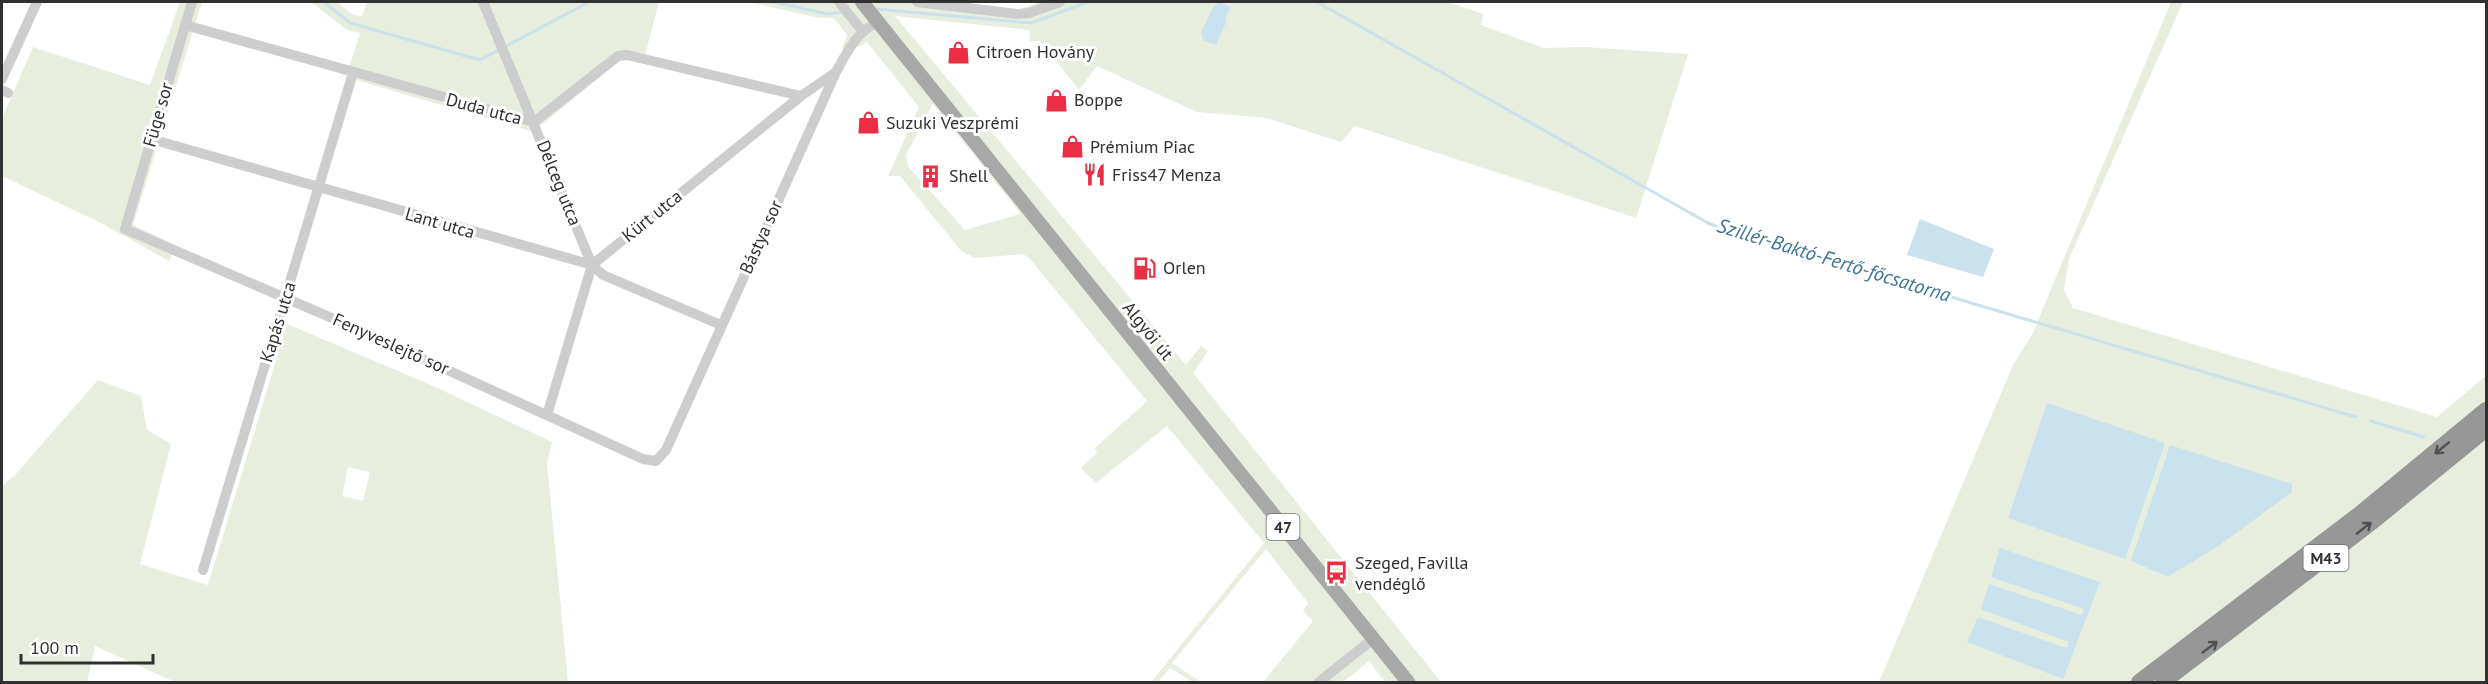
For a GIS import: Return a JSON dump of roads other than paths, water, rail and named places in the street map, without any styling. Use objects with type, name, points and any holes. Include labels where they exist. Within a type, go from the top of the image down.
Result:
[{"type":"highway","name":"M43","points":[[2139,682],[2334,533],[2487,410]]},
{"type":"highway","name":"M43","points":[[2163,682],[2372,522],[2487,429]]},
{"type":"main road","name":"Algyői út","points":[[862,2],[1408,682]]},
{"type":"street","points":[[2,79],[37,2]]},
{"type":"street","name":"Füge sor","points":[[125,229],[192,2]]},
{"type":"street","name":"Délceg utca","points":[[483,2],[592,265]]},
{"type":"street","points":[[917,2],[1018,14],[1029,13],[1060,2]]},
{"type":"street","points":[[841,3],[863,32]]},
{"type":"street","name":"Bástya sor","points":[[656,461],[666,450],[836,72],[863,32],[877,21]]},
{"type":"street","name":"Duda utca","points":[[184,25],[534,122],[618,56],[627,55],[803,94],[822,101]]},
{"type":"street","name":"Kürt utca","points":[[592,265],[803,94],[836,72]]},
{"type":"street","name":"Kapás utca","points":[[203,570],[353,73]]},
{"type":"street","name":"Lant utca","points":[[151,139],[592,265],[603,275],[721,325]]},
{"type":"street","name":"Fenyveslejtő sor","points":[[125,229],[285,297],[643,459],[656,461]]},
{"type":"street","points":[[547,415],[592,265]]},
{"type":"street","points":[[1319,682],[1373,639]]},
{"type":"water","points":[[1219,2],[1231,7],[1216,45],[1203,40],[1201,33],[1212,9]]},
{"type":"water","points":[[1920,219],[1994,249],[1983,277],[1907,255]]},
{"type":"water","points":[[2047,403],[2165,443],[2125,559],[2008,518]]},
{"type":"water","points":[[2170,445],[2292,484],[2292,492],[2217,547],[2168,577],[2131,561]]},
{"type":"water","points":[[2000,548],[2100,582],[2063,679],[1967,642],[1978,617],[2067,648],[2069,642],[1981,609],[1989,584],[2082,615],[2084,609],[1991,577]]},
{"type":"waterway","name":"Szillér-Baktó-Fertő-főcsatorna","points":[[324,2],[350,23],[480,60],[589,2]]},
{"type":"waterway","name":"Szillér-Baktó-Fertő-főcsatorna","points":[[774,2],[828,14],[844,12]]},
{"type":"waterway","name":"Szillér-Baktó-Fertő-főcsatorna","points":[[875,9],[1031,23],[1088,2]]},
{"type":"waterway","name":"Szillér-Baktó-Fertő-főcsatorna","points":[[1317,2],[1708,223],[1725,230],[2356,417]]},
{"type":"waterway","name":"Szillér-Baktó-Fertő-főcsatorna","points":[[2371,421],[2424,437]]},
{"type":"place","name":"Citroen Hovány","points":[[958,52]]},
{"type":"place","name":"Boppe","points":[[1056,100]]},
{"type":"place","name":"Suzuki Veszprémi","points":[[868,123]]},
{"type":"place","name":"Prémium Piac","points":[[1072,147]]},
{"type":"place","name":"Friss47 Menza","points":[[1094,175]]},
{"type":"place","name":"Shell","points":[[931,176]]},
{"type":"place","name":"Orlen","points":[[1145,268]]},
{"type":"place","name":"Szeged, Favilla vendéglő","points":[[1337,573]]}]
